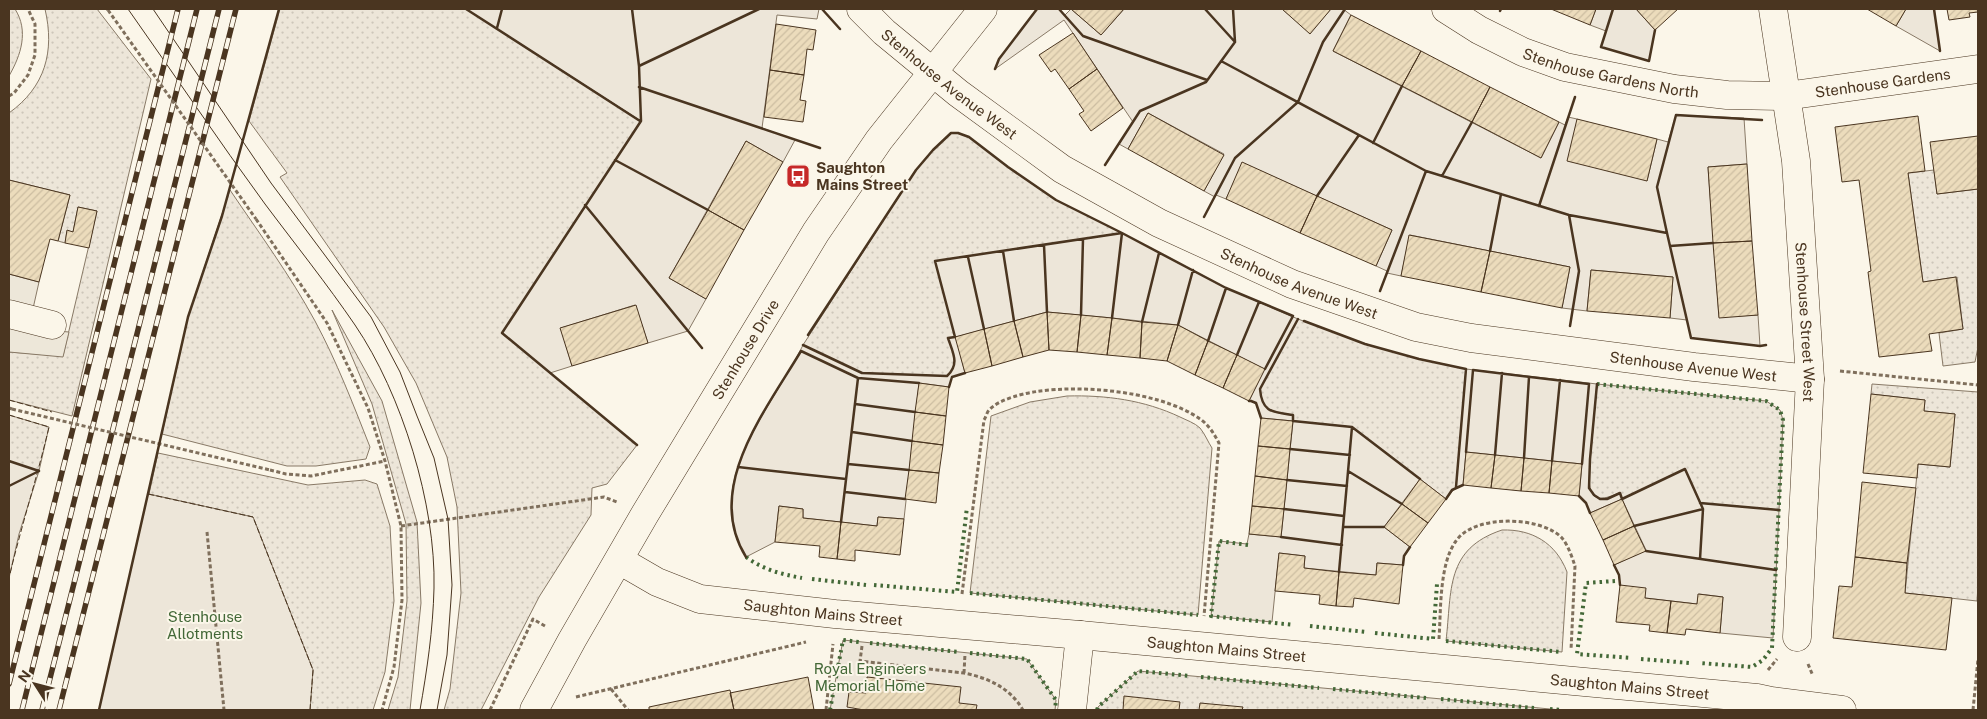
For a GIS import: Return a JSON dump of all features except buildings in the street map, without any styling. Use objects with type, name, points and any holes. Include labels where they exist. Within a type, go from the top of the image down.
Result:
[{"type":"street","name":"Stenhouse Avenue West","points":[[861,9],[884,32],[932,72],[1012,134],[1062,169],[1159,223],[1292,284],[1416,327],[1470,338],[1694,367],[1810,373]]},
{"type":"street","name":"Stenhouse Drive","points":[[534,708],[645,514],[816,232],[879,140],[983,9]]},
{"type":"street","name":"Stenhouse Gardens North","points":[[1446,9],[1479,30],[1523,52],[1565,67],[1674,89],[1727,95],[1786,96]]},
{"type":"street","name":"Stenhouse Street West","points":[[1773,9],[1796,161],[1810,373],[1797,637]]},
{"type":"street","name":"Stenhouse Gardens","points":[[1786,96],[1978,69]]},
{"type":"street","points":[[9,314],[52,325]]},
{"type":"street","name":"Saughton Mains Street","points":[[619,560],[658,582],[700,599],[834,625],[866,617],[1080,634],[1757,698],[1772,706],[1842,710]]},
{"type":"street","points":[[1072,710],[1080,634]]},
{"type":"path","points":[[9,96],[14,93],[28,75],[35,55],[35,24],[28,9]]},
{"type":"path","points":[[108,9],[327,323],[368,408],[385,461],[401,526],[402,600],[394,667],[382,710]]},
{"type":"path","points":[[1810,373],[1978,384]]},
{"type":"path","points":[[958,624],[984,420],[989,410],[998,402],[1041,390],[1111,391],[1159,401],[1188,412],[1212,430],[1219,443],[1202,646]]},
{"type":"path","points":[[10,408],[286,474],[311,476],[385,461]]},
{"type":"path","points":[[401,526],[604,497],[645,514]]},
{"type":"path","points":[[1436,668],[1445,568],[1455,541],[1464,532],[1491,522],[1525,522],[1553,532],[1562,538],[1575,566],[1570,681]]},
{"type":"path","points":[[206,532],[224,710]]},
{"type":"path","points":[[866,617],[860,661],[979,676],[995,682],[1008,691],[1023,710]]},
{"type":"path","points":[[490,710],[533,619],[572,640]]},
{"type":"path","points":[[534,708],[610,689],[834,625],[826,710]]},
{"type":"path","points":[[1973,710],[1978,659]]},
{"type":"path","points":[[610,689],[628,710]]},
{"type":"green space","points":[[9,9],[15,9],[19,17],[22,26],[22,43],[17,60],[9,76]]},
{"type":"green space","points":[[45,9],[97,9],[151,79],[72,416],[9,400],[9,352],[63,356],[97,211],[78,207],[73,232],[67,231],[65,243],[58,241],[70,195],[9,180],[9,113],[31,92],[39,80],[44,67],[49,40]]},
{"type":"green space","points":[[280,9],[466,9],[641,121],[502,333],[637,445],[607,484],[592,488],[591,515],[539,597],[481,710],[444,710],[450,689],[461,593],[457,507],[447,457],[416,383],[384,327],[280,177],[287,173],[249,121]]},
{"type":"green space","points":[[466,9],[819,9],[817,19],[777,15],[762,128],[795,140],[783,162],[746,141],[669,278],[706,299],[688,331],[648,343],[635,305],[561,328],[572,366],[550,373],[502,333],[641,121]]},
{"type":"green space","points":[[1037,9],[1059,9],[1065,15],[1071,9],[1101,35],[1124,9],[1282,9],[1310,33],[1331,9],[1343,9],[1351,15],[1333,51],[1541,158],[1559,122],[1565,125],[1568,117],[1577,119],[1647,181],[1657,139],[1668,142],[1676,115],[1744,118],[1747,164],[1708,167],[1719,317],[1758,315],[1760,346],[1691,338],[1687,320],[1670,318],[1673,277],[1591,270],[1587,311],[1562,308],[1570,267],[1410,235],[1401,276],[1387,273],[1387,271],[1376,266],[1392,230],[1243,163],[1226,199],[1216,195],[1215,197],[1204,191],[1224,154],[1148,113],[1128,149],[1119,144],[1133,122],[1064,20],[995,69],[999,59]]},
{"type":"green space","points":[[1596,9],[1636,9],[1655,30],[1649,61],[1601,47],[1606,31],[1590,25]]},
{"type":"green space","points":[[1906,9],[1934,9],[1940,51],[1896,26]]},
{"type":"green space","points":[[951,133],[958,133],[969,137],[1056,200],[1122,233],[936,261],[955,337],[949,339],[954,354],[954,363],[951,372],[947,376],[862,373],[803,345],[916,170]]},
{"type":"green space","points":[[1934,170],[1937,194],[1978,189],[1978,347],[1975,362],[1943,366],[1939,333],[1963,329],[1957,277],[1923,282],[1908,173]]},
{"type":"green space","points":[[230,190],[274,254],[323,336],[370,447],[366,459],[316,466],[287,466],[162,434],[188,317]]},
{"type":"green space","points":[[1122,233],[1226,288],[1298,319],[1260,389],[1263,403],[1266,407],[1274,412],[1293,415],[1293,421],[1261,418],[1256,404],[1249,401],[1264,369],[1178,325],[1047,312],[956,337],[965,373],[952,377],[949,387],[919,383],[904,519],[878,517],[877,526],[803,518],[803,509],[779,506],[775,542],[746,557],[734,529],[731,502],[736,474],[746,447],[759,421],[803,345],[862,373],[947,376],[951,372],[954,363],[948,338],[955,337],[935,261]]},
{"type":"green space","points":[[332,310],[382,401],[417,522],[421,603],[410,710],[388,710],[398,677],[407,601],[406,524],[372,404]]},
{"type":"green space","points":[[1298,319],[1365,344],[1419,359],[1466,369],[1456,487],[1446,499],[1352,427],[1293,421],[1293,415],[1274,412],[1266,407],[1261,397],[1260,389]]},
{"type":"green space","points":[[1466,369],[1597,384],[1589,487],[1594,496],[1600,499],[1607,499],[1620,493],[1622,499],[1590,513],[1586,503],[1579,496],[1582,464],[1466,452],[1463,485],[1456,487]]},
{"type":"green space","points":[[1597,384],[1766,401],[1780,410],[1783,420],[1779,510],[1700,503],[1685,469],[1622,499],[1619,493],[1605,498],[1595,497],[1590,489],[1589,473]]},
{"type":"green space","points":[[1872,384],[1978,392],[1977,601],[1905,593],[1918,464],[1950,467],[1955,414],[1924,411],[1925,400],[1871,394]]},
{"type":"green space","points":[[1067,396],[1096,396],[1153,406],[1198,426],[1212,448],[1198,615],[970,593],[991,416],[1030,402]]},
{"type":"green space","points":[[9,415],[49,427],[39,471],[9,461]]},
{"type":"green space","points":[[1293,421],[1352,427],[1420,479],[1384,527],[1410,547],[1404,556],[1403,565],[1377,563],[1376,575],[1304,568],[1305,556],[1279,553],[1272,622],[1211,616],[1219,541],[1247,544],[1249,534],[1281,537]]},
{"type":"green space","points":[[158,453],[308,485],[365,480],[377,484],[390,526],[394,601],[385,672],[373,710],[310,710],[313,670],[253,517],[149,494]]},
{"type":"green space","points":[[9,461],[39,471],[19,534],[9,578]]},
{"type":"green space","points":[[1685,469],[1700,503],[1779,510],[1773,638],[1720,633],[1723,597],[1699,594],[1697,604],[1645,598],[1620,585],[1619,575],[1614,565],[1646,550],[1622,499]]},
{"type":"green space","name":"Stenhouse Allotments","points":[[148,494],[253,517],[313,670],[310,710],[99,710]]},
{"type":"green space","points":[[1502,530],[1523,532],[1542,540],[1556,553],[1567,572],[1562,652],[1446,641],[1451,588],[1461,560],[1470,548],[1483,538]]},
{"type":"green space","name":"Royal Engineers Memorial Home","points":[[843,640],[1027,659],[1056,700],[1055,710],[830,710]]},
{"type":"green space","points":[[1138,671],[1561,710],[1097,710]]},
{"type":"shaded area","points":[[9,274],[39,282],[32,313],[9,306]]},
{"type":"shaded area","points":[[9,327],[69,332],[63,357],[9,352]]},
{"type":"tram line","points":[[128,9],[265,204],[355,325],[372,353],[401,417],[413,451],[422,487],[433,556],[434,588],[432,619],[420,710]]},
{"type":"tram line","points":[[153,9],[271,183],[371,317],[400,372],[434,458],[448,519],[452,585],[447,655],[437,710]]},
{"type":"railway","points":[[9,684],[178,9]]},
{"type":"railway","points":[[22,710],[197,9]]},
{"type":"railway","points":[[42,710],[219,9]]},
{"type":"railway","points":[[59,710],[236,9]]},
{"type":"hedge","points":[[1597,384],[1766,401],[1780,410],[1783,420],[1772,648],[1763,660],[1752,667],[1700,663]]},
{"type":"hedge","points":[[874,585],[957,592],[967,507]]},
{"type":"hedge","points":[[1248,545],[1219,541],[1211,616],[1294,625]]},
{"type":"hedge","points":[[746,557],[773,571],[802,578]]},
{"type":"hedge","points":[[812,579],[866,585]]},
{"type":"hedge","points":[[1615,581],[1586,583],[1577,654],[1632,658]]},
{"type":"hedge","points":[[1375,633],[1433,639],[1437,584]]},
{"type":"hedge","points":[[970,593],[1198,615]]},
{"type":"hedge","points":[[1310,626],[1366,632]]},
{"type":"hedge","points":[[830,710],[843,640],[859,642]]},
{"type":"hedge","points":[[1446,641],[1562,652]]},
{"type":"hedge","points":[[870,643],[960,652]]},
{"type":"hedge","points":[[970,653],[1027,659],[1056,700],[1055,710]]},
{"type":"hedge","points":[[1641,659],[1690,663]]},
{"type":"hedge","points":[[1097,710],[1138,671],[1191,676]]},
{"type":"hedge","points":[[1201,677],[1319,688]]},
{"type":"hedge","points":[[1333,689],[1426,698]]},
{"type":"hedge","points":[[1441,699],[1534,708]]},
{"type":"hedge","points":[[1550,709],[1561,710]]},
{"type":"fence","points":[[9,400],[52,412]]},
{"type":"fence","points":[[9,415],[49,427],[9,578]]},
{"type":"fence","points":[[148,494],[253,517],[313,670],[310,710]]},
{"type":"wall","points":[[99,710],[188,317],[222,216],[279,9]]},
{"type":"wall","points":[[466,9],[640,121]]},
{"type":"wall","points":[[497,28],[502,9]]},
{"type":"wall","points":[[632,9],[639,66],[641,121],[502,333],[637,445]]},
{"type":"wall","points":[[639,66],[759,9]]},
{"type":"wall","points":[[822,9],[840,29]]},
{"type":"wall","points":[[995,69],[999,59],[1037,9]]},
{"type":"wall","points":[[1059,9],[1083,36],[1207,80]]},
{"type":"wall","points":[[1205,9],[1235,42]]},
{"type":"wall","points":[[1105,165],[1140,111],[1206,82],[1235,42],[1233,9]]},
{"type":"wall","points":[[1204,217],[1235,158],[1298,102],[1323,42],[1345,9]]},
{"type":"wall","points":[[1613,9],[1601,47],[1649,61],[1655,30]]},
{"type":"wall","points":[[1934,9],[1940,51]]},
{"type":"wall","points":[[1221,61],[1426,171],[1569,215],[1667,233],[1691,338],[1760,346],[1766,345]]},
{"type":"wall","points":[[1373,143],[1402,86]]},
{"type":"wall","points":[[639,87],[820,148]]},
{"type":"wall","points":[[1539,206],[1575,97]]},
{"type":"wall","points":[[1667,233],[1657,187],[1676,115],[1762,120]]},
{"type":"wall","points":[[1442,176],[1472,122]]},
{"type":"wall","points":[[808,335],[916,170],[951,133],[958,133],[969,137],[1056,200],[1122,233],[1112,318]]},
{"type":"wall","points":[[1317,196],[1359,135]]},
{"type":"wall","points":[[615,160],[708,210]]},
{"type":"wall","points":[[1380,291],[1426,171]]},
{"type":"wall","points":[[1490,251],[1501,194]]},
{"type":"wall","points":[[585,205],[702,348]]},
{"type":"wall","points":[[1569,215],[1579,271],[1570,326]]},
{"type":"wall","points":[[803,345],[862,373],[947,376],[951,372],[954,363],[948,338],[955,337],[935,261],[1122,233],[1226,288],[1293,316],[1265,369]]},
{"type":"wall","points":[[1081,315],[1083,239]]},
{"type":"wall","points":[[1670,246],[1713,243]]},
{"type":"wall","points":[[1044,245],[1047,312]]},
{"type":"wall","points":[[1003,251],[1014,321]]},
{"type":"wall","points":[[1142,322],[1159,253]]},
{"type":"wall","points":[[968,257],[984,329]]},
{"type":"wall","points":[[1178,325],[1193,270]]},
{"type":"wall","points":[[1208,341],[1226,288]]},
{"type":"wall","points":[[1237,355],[1259,302]]},
{"type":"wall","points":[[1298,319],[1260,389],[1261,397],[1266,407],[1274,412],[1293,415],[1293,421],[1352,427],[1339,572]]},
{"type":"wall","points":[[1304,321],[1365,344],[1419,359],[1466,369],[1456,487]]},
{"type":"wall","points":[[746,557],[735,531],[732,504],[735,477],[744,450],[757,424],[801,351],[858,378],[919,383]]},
{"type":"wall","points":[[1466,452],[1473,370],[1589,384],[1582,464]]},
{"type":"wall","points":[[949,387],[952,377],[965,373]]},
{"type":"wall","points":[[1495,455],[1502,373]]},
{"type":"wall","points":[[1524,458],[1529,377]]},
{"type":"wall","points":[[841,522],[858,378]]},
{"type":"wall","points":[[1552,461],[1560,380]]},
{"type":"wall","points":[[1597,384],[1589,488],[1600,499],[1607,499],[1620,493],[1622,499],[1685,469],[1703,509],[1700,559]]},
{"type":"wall","points":[[1249,401],[1256,403],[1261,418]]},
{"type":"wall","points":[[855,404],[915,412]]},
{"type":"wall","points":[[1352,427],[1420,479]]},
{"type":"wall","points":[[852,432],[912,441]]},
{"type":"wall","points":[[1290,449],[1350,455]]},
{"type":"wall","points":[[9,461],[39,471]]},
{"type":"wall","points":[[848,464],[909,470]]},
{"type":"wall","points":[[738,467],[846,479]]},
{"type":"wall","points":[[9,486],[39,471]]},
{"type":"wall","points":[[1348,471],[1402,504]]},
{"type":"wall","points":[[1287,480],[1347,486]]},
{"type":"wall","points":[[1446,499],[1452,490],[1463,485]]},
{"type":"wall","points":[[845,492],[905,499]]},
{"type":"wall","points":[[1579,496],[1586,503],[1590,513]]},
{"type":"wall","points":[[1700,503],[1779,510]]},
{"type":"wall","points":[[1284,509],[1344,516]]},
{"type":"wall","points":[[1634,526],[1703,509]]},
{"type":"wall","points":[[1344,527],[1384,527]]},
{"type":"wall","points":[[1281,537],[1342,545]]},
{"type":"wall","points":[[1403,565],[1404,556],[1410,547]]},
{"type":"wall","points":[[1646,551],[1776,570]]},
{"type":"wall","points":[[1614,565],[1619,575],[1620,585]]},
{"type":"place","name":"Saughton Mains Street","points":[[798,176]]}]
